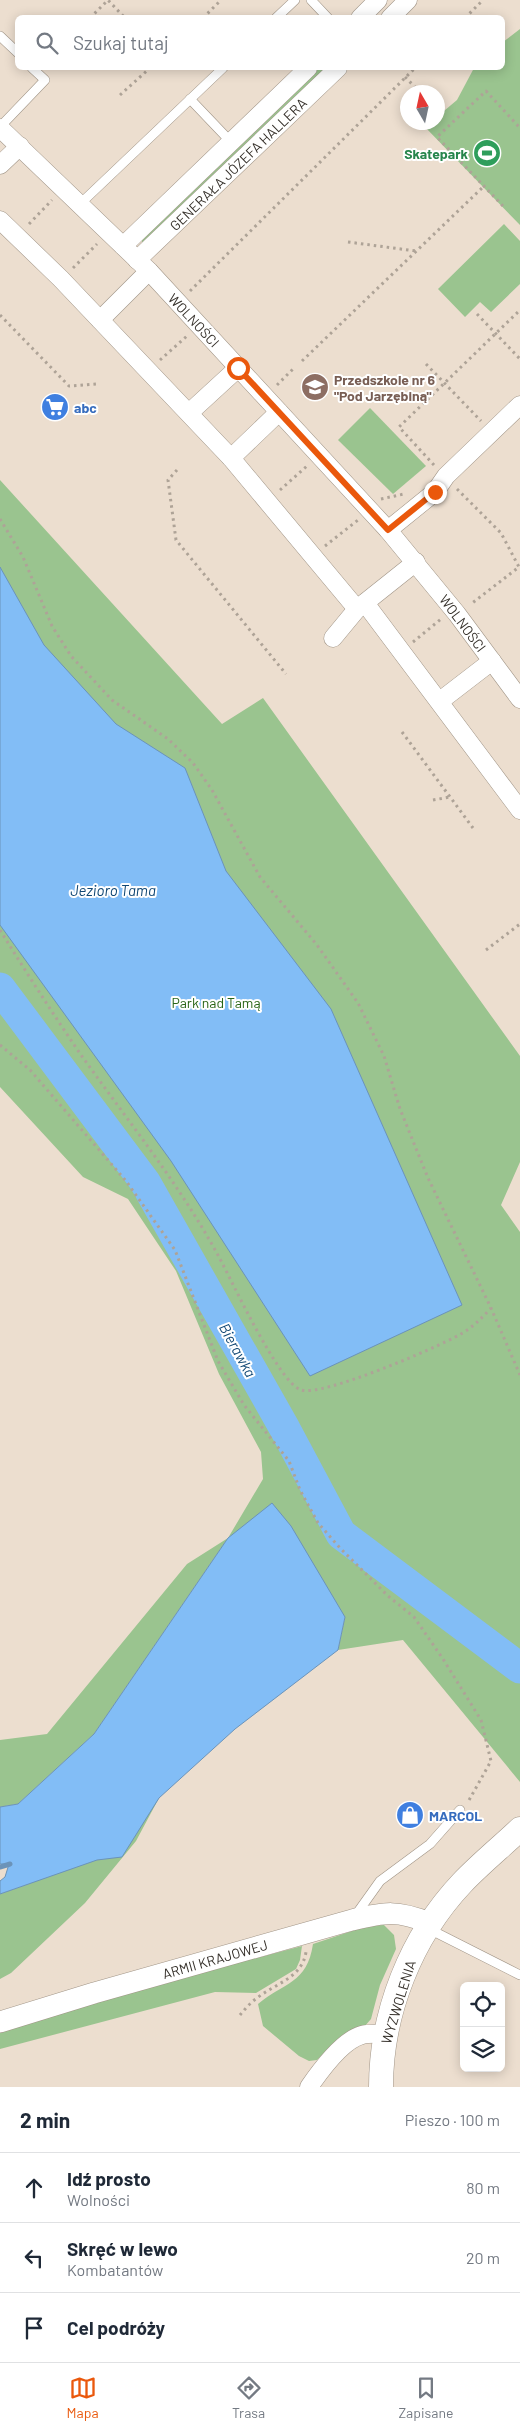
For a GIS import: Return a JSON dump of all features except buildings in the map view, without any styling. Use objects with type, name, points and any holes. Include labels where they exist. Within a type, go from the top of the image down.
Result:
[{"type":"main road","name":"WYZWOLENIA","points":[[381,2087],[386,2034],[403,1976],[428,1925],[461,1884],[520,1829]]},
{"type":"street","points":[[363,15],[378,0]]},
{"type":"street","points":[[393,15],[408,0]]},
{"type":"street","name":"GENERAŁA JÓZEFA HALLERA","points":[[123,246],[306,70]]},
{"type":"street","name":"GENERAŁA JÓZEFA HALLERA","points":[[100,320],[143,266],[336,70]]},
{"type":"street","name":"WOLNOŚCI","points":[[0,128],[143,266],[279,412],[372,505],[388,530],[416,562],[520,699]]},
{"type":"street","points":[[0,166],[20,146]]},
{"type":"street","points":[[0,220],[100,320],[231,458],[313,556],[362,606],[402,651],[518,802]]},
{"type":"street","points":[[189,413],[238,368]]},
{"type":"street","points":[[388,530],[435,492],[446,476],[520,404]]},
{"type":"street","points":[[231,458],[279,412]]},
{"type":"street","points":[[333,638],[362,606],[416,562]]},
{"type":"street","name":"WOLNOŚCI","points":[[440,701],[492,661]]},
{"type":"street","name":"ARMII KRAJOWEJ","points":[[0,2022],[85,1995],[385,1912],[406,1914],[428,1925]]},
{"type":"street","points":[[309,2087],[337,2052],[353,2040],[362,2035],[386,2034]]},
{"type":"lane","points":[[279,15],[295,0]]},
{"type":"lane","points":[[312,0],[325,15]]},
{"type":"lane","points":[[0,36],[15,50]]},
{"type":"lane","points":[[0,128],[45,80],[34,70]]},
{"type":"lane","points":[[80,204],[221,70]]},
{"type":"lane","points":[[190,99],[231,142]]},
{"type":"lane","points":[[352,1920],[380,1881],[430,1844],[460,1810]]},
{"type":"lane","points":[[428,1925],[520,1975]]},
{"type":"path","points":[[93,15],[108,0],[121,15]]},
{"type":"path","points":[[207,15],[221,0]]},
{"type":"path","points":[[468,15],[483,0]]},
{"type":"path","points":[[120,95],[148,70]]},
{"type":"path","points":[[186,295],[413,70]]},
{"type":"path","points":[[405,77],[413,85]]},
{"type":"path","points":[[503,206],[437,137],[486,91],[520,128]]},
{"type":"path","points":[[302,361],[483,187]]},
{"type":"path","points":[[17,237],[56,196]]},
{"type":"path","points":[[61,280],[101,240]]},
{"type":"path","points":[[348,242],[416,251]]},
{"type":"path","points":[[438,468],[399,427],[520,310]]},
{"type":"path","points":[[477,314],[520,359]]},
{"type":"path","points":[[0,315],[69,386],[96,384]]},
{"type":"path","points":[[148,370],[192,333]]},
{"type":"path","points":[[426,364],[484,424]]},
{"type":"path","points":[[273,389],[294,368]]},
{"type":"path","points":[[268,502],[312,462]]},
{"type":"path","points":[[177,470],[168,480],[176,540],[286,674]]},
{"type":"path","points":[[453,485],[501,533],[519,567],[466,608]]},
{"type":"path","points":[[313,556],[372,505],[413,493]]},
{"type":"path","points":[[0,519],[23,557],[52,626],[71,656],[112,700],[168,739],[193,763],[212,790],[260,877],[322,952],[358,1003],[384,1056],[400,1109],[428,1178],[491,1308],[520,1375]]},
{"type":"path","points":[[402,651],[446,616]]},
{"type":"path","points":[[402,732],[473,828]]},
{"type":"path","points":[[433,800],[450,797]]},
{"type":"path","points":[[486,950],[519,927]]},
{"type":"path","points":[[0,930],[80,1052],[181,1194],[211,1244],[270,1353],[294,1386],[306,1390],[326,1388],[426,1351],[472,1328],[491,1308]]},
{"type":"path","points":[[0,1044],[30,1070],[126,1181],[175,1250],[218,1360],[244,1405],[289,1461],[300,1490],[318,1523],[367,1576],[414,1617],[444,1659],[481,1720],[490,1761],[467,1804],[460,1810]]},
{"type":"path","points":[[240,2015],[256,1998],[285,1982],[303,1966],[307,1947],[304,1934]]},
{"type":"green space","points":[[520,29],[520,225],[428,130],[445,130],[445,110],[457,100],[473,70],[505,70],[505,40]]},
{"type":"green space","points":[[316,70],[327,70],[145,243],[142,242],[142,236]]},
{"type":"green space","points":[[504,224],[520,241],[520,284],[491,312],[480,302],[465,317],[438,289]]},
{"type":"green space","points":[[370,408],[426,466],[393,494],[338,440]]},
{"type":"green space","name":"Park nad Tamą","points":[[0,480],[222,724],[263,698],[520,1056],[520,1162],[501,1205],[520,1232],[520,1782],[403,1640],[338,1650],[345,1617],[228,1538],[263,1479],[261,1452],[219,1374],[176,1271],[128,1199],[83,1177],[0,1087]]},
{"type":"green space","points":[[228,1538],[94,1734],[18,1804],[0,1807],[0,1740],[47,1734],[187,1564]]},
{"type":"green space","points":[[159,1798],[136,1841],[85,1903],[11,1973],[0,1979],[0,1894],[33,1882]]},
{"type":"green space","points":[[384,1925],[394,1935],[396,1949],[380,1985],[371,2019],[364,2027],[338,2039],[317,2060],[309,2061],[299,2056],[263,2026],[258,2004],[300,1975],[306,1967],[313,1944],[367,1926]]},
{"type":"green space","points":[[302,1946],[300,1960],[296,1969],[256,1993],[215,1992],[0,2049],[0,2032],[173,1980]]},
{"type":"water","name":"Jezioro Tama","points":[[0,567],[44,645],[116,724],[185,768],[226,871],[331,1009],[462,1305],[310,1376],[171,1161],[0,925]]},
{"type":"water","points":[[272,1503],[291,1526],[345,1617],[338,1650],[235,1729],[159,1798],[122,1857],[97,1860],[0,1894],[0,1881],[5,1877],[9,1864],[0,1864],[0,1807],[18,1804],[94,1734],[228,1538]]},
{"type":"waterway","name":"Bierawka","points":[[0,988],[145,1182],[285,1429],[341,1534],[520,1668]]},
{"type":"waterway","points":[[0,1867],[10,1864]]},
{"type":"place","name":"Skatepark","points":[[487,153]]},
{"type":"place","name":"Przedszkole nr 6 \"Pod Jarzębiną\"","points":[[315,387]]},
{"type":"place","name":"abc","points":[[55,407]]},
{"type":"place","name":"MARCOL","points":[[410,1815]]},
{"type":"route","points":[[238,368],[388,530],[404,515],[435,492]]}]
